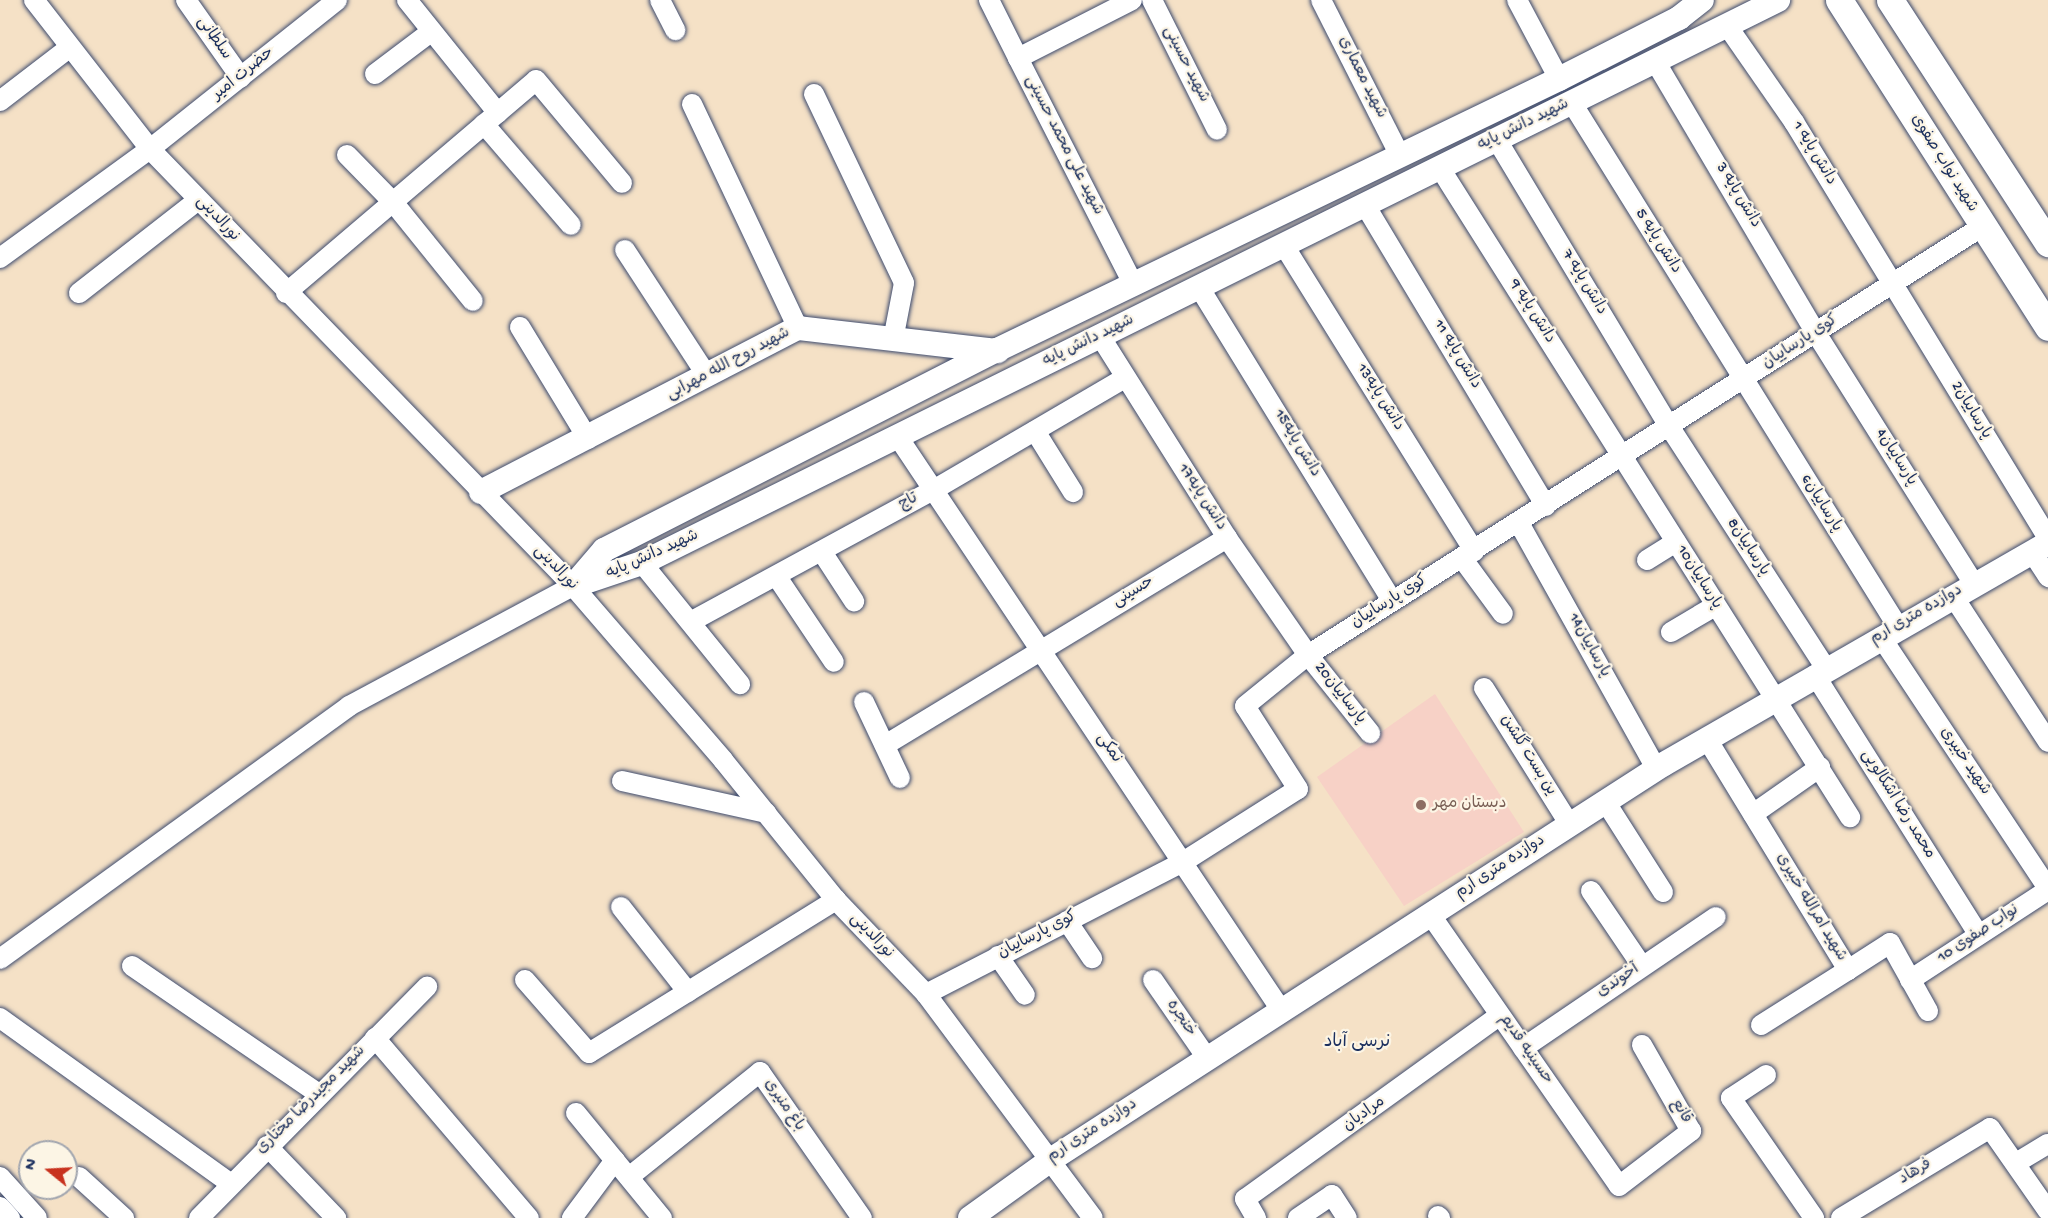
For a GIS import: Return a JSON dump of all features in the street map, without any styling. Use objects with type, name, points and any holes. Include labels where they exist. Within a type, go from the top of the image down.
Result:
[{"type":"main road","name":"شهید نواب صفوی","points":[[1839,0],[2048,327]]},
{"type":"main road","points":[[1890,0],[2048,243]]},
{"type":"street","name":"نورالدینی","points":[[34,0],[150,149],[286,293],[573,586],[766,813],[836,900],[926,994],[1052,1159],[1093,1218]]},
{"type":"street","name":"سلطانی","points":[[186,0],[241,78]]},
{"type":"street","name":"حضرت امیر","points":[[0,258],[150,149],[337,0]]},
{"type":"street","points":[[407,0],[432,30],[491,119],[571,225]]},
{"type":"street","points":[[660,0],[675,30]]},
{"type":"street","points":[[988,0],[1018,58]]},
{"type":"street","name":"شهید علی محمد حسینی","points":[[1132,0],[1018,58],[1133,284]]},
{"type":"street","name":"شهید حسینی","points":[[1152,0],[1217,130]]},
{"type":"street","name":"شهید معماری","points":[[1322,0],[1400,156]]},
{"type":"street","points":[[1516,0],[1559,79]]},
{"type":"street","name":"شهید دانش پایه","points":[[573,586],[604,550],[998,350],[1559,79],[1678,18],[1702,0]]},
{"type":"street","name":"شهید دانش پایه","points":[[573,586],[642,563],[1283,244],[1728,27],[1772,2]]},
{"type":"street","name":"دانش پایه 1","points":[[1728,27],[1794,122],[1892,284]]},
{"type":"street","points":[[375,74],[432,30]]},
{"type":"street","points":[[0,101],[70,47]]},
{"type":"street","name":"دانش پایه 3","points":[[1655,61],[1816,333]]},
{"type":"street","points":[[286,293],[536,80],[622,183]]},
{"type":"street","points":[[814,94],[904,283],[893,340]]},
{"type":"street","name":"دانش پایه 5","points":[[1572,103],[1743,381]]},
{"type":"street","points":[[692,104],[798,328]]},
{"type":"street","name":"دانش پایه 7","points":[[1497,140],[1669,426]]},
{"type":"street","points":[[347,155],[393,202],[473,301]]},
{"type":"street","name":"دانش پایه 9","points":[[1440,168],[1622,457]]},
{"type":"street","points":[[79,292],[198,200]]},
{"type":"street","name":"دانش پایه 11","points":[[1365,205],[1546,506]]},
{"type":"street","name":"کوی پارساییان","points":[[926,994],[1183,862],[1298,789],[1245,706],[1308,655],[1743,381],[1983,226]]},
{"type":"street","name":"دانش پایه13","points":[[1283,244],[1503,614]]},
{"type":"street","points":[[625,250],[707,376]]},
{"type":"street","name":"پارساییان2","points":[[1892,284],[2043,544],[2048,577]]},
{"type":"street","name":"دانش پایه15","points":[[1199,287],[1392,601]]},
{"type":"street","points":[[520,327],[588,438]]},
{"type":"street","name":"شهید روح الله مهرابی","points":[[481,492],[798,328],[998,350]]},
{"type":"street","name":"پارساییان4","points":[[1816,333],[1974,584]]},
{"type":"street","name":"دانش پایه17","points":[[1100,336],[1124,379],[1227,538],[1308,655]]},
{"type":"street","points":[[998,350],[1012,380]]},
{"type":"street","name":"تاچ","points":[[692,621],[777,577],[935,489],[1124,379]]},
{"type":"street","name":"پارساییان6","points":[[1743,381],[1889,632]]},
{"type":"street","name":"پارساییان8","points":[[1669,426],[1820,672]]},
{"type":"street","points":[[1035,431],[1073,492]]},
{"type":"street","name":"نمکی","points":[[898,437],[1042,649],[1281,1010]]},
{"type":"street","name":"پارساییان10","points":[[1622,457],[1715,606],[1778,697],[1850,817]]},
{"type":"street","name":"پارساییان14","points":[[1519,523],[1656,768]]},
{"type":"street","name":"حسینی","points":[[885,744],[1227,538]]},
{"type":"street","points":[[1647,560],[1676,542]]},
{"type":"street","name":"دوازده متری ارم","points":[[970,1218],[1052,1159],[1656,768],[2043,544]]},
{"type":"street","points":[[822,552],[854,601]]},
{"type":"street","points":[[642,563],[692,621],[740,684]]},
{"type":"street","points":[[777,577],[834,662]]},
{"type":"street","points":[[0,959],[350,706],[573,586]]},
{"type":"street","points":[[1953,596],[2048,742]]},
{"type":"street","points":[[1671,632],[1715,606]]},
{"type":"street","name":"شهید خبیری","points":[[1889,632],[2048,889]]},
{"type":"street","name":"پارساییان20","points":[[1308,655],[1370,732]]},
{"type":"street","name":"محمد رضا اشکالویی","points":[[1820,672],[1979,935]]},
{"type":"street","name":"ین بست گلشن","points":[[1484,688],[1570,825]]},
{"type":"street","points":[[864,702],[900,778]]},
{"type":"street","name":"شهید امرالله خبیری","points":[[1707,738],[1848,970],[1890,944],[1928,1011]]},
{"type":"street","points":[[1753,814],[1820,767]]},
{"type":"street","points":[[622,781],[766,813]]},
{"type":"street","points":[[1605,801],[1663,892]]},
{"type":"street","name":"نواب صفوی 10","points":[[1910,980],[2048,889]]},
{"type":"street","points":[[1591,891],[1642,966]]},
{"type":"street","points":[[525,980],[589,1053],[836,900]]},
{"type":"street","points":[[621,907],[687,992]]},
{"type":"street","name":"حسینیه قدیم","points":[[1430,914],[1619,1186]]},
{"type":"street","name":"آخوندی","points":[[1523,1048],[1716,917]]},
{"type":"street","points":[[1067,921],[1092,958]]},
{"type":"street","points":[[998,956],[1025,995]]},
{"type":"street","points":[[132,966],[319,1094]]},
{"type":"street","points":[[1761,1025],[1848,970]]},
{"type":"street","name":"خنجره","points":[[1154,980],[1207,1058]]},
{"type":"street","name":"شهید مجیدرضا مختاری","points":[[199,1218],[267,1146],[427,987]]},
{"type":"street","name":"مرادیان","points":[[1256,1218],[1245,1199],[1500,1015]]},
{"type":"street","points":[[0,1018],[231,1184]]},
{"type":"street","points":[[375,1038],[529,1218]]},
{"type":"street","name":"قانع","points":[[1619,1186],[1690,1131],[1641,1045]]},
{"type":"street","name":"باغ منیری","points":[[629,1177],[760,1072],[862,1218]]},
{"type":"street","points":[[1766,1075],[1731,1098],[1814,1218]]},
{"type":"street","points":[[576,1113],[662,1218]]},
{"type":"street","name":"فرهاد","points":[[1841,1218],[1990,1128],[2016,1163]]},
{"type":"street","points":[[2048,1144],[2016,1163],[2048,1211]]},
{"type":"street","points":[[267,1146],[336,1218]]},
{"type":"street","points":[[572,1218],[615,1160]]},
{"type":"street","points":[[0,1177],[37,1218]]},
{"type":"street","points":[[79,1178],[124,1218]]},
{"type":"street","points":[[1298,1218],[1332,1195],[1347,1218]]},
{"type":"street","points":[[0,1207],[10,1218]]},
{"type":"shaded area","name":"دبستان مهر","points":[[1435,694],[1524,832],[1404,906],[1317,777]]},
{"type":"place","name":"دبستان مهر","points":[[1421,805]]},
{"type":"district","name":"نرسی آباد","points":[[1357,1043]]}]
